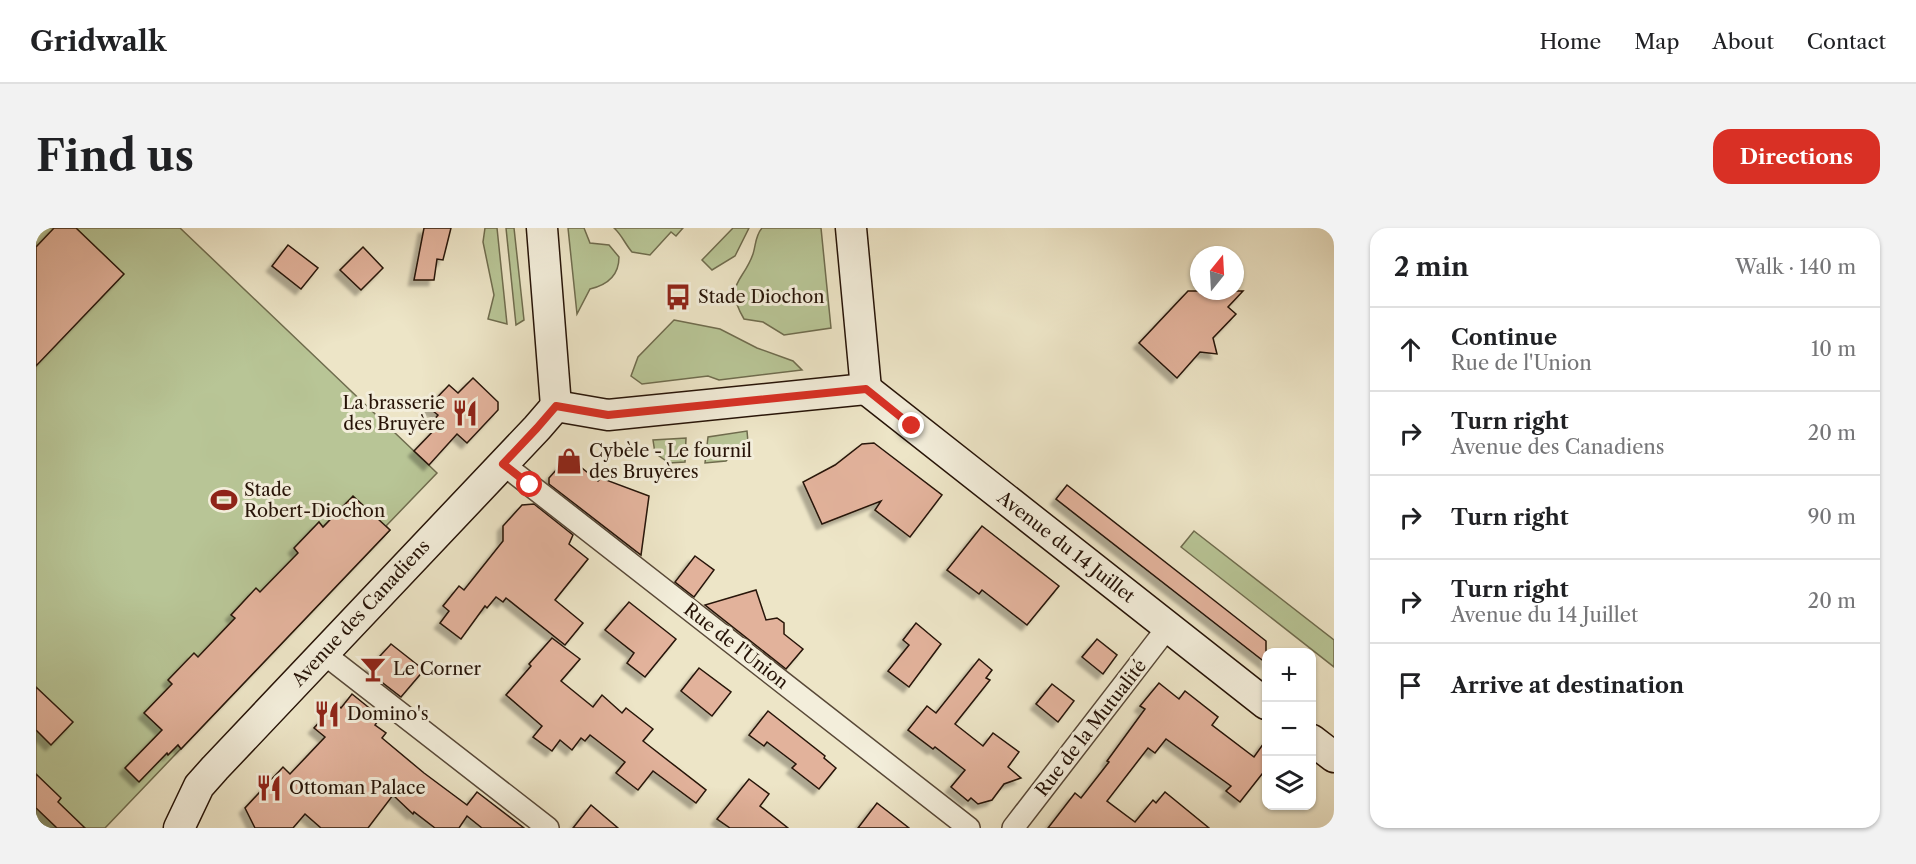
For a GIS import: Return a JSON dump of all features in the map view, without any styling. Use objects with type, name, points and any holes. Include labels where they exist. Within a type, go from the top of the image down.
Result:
[{"type":"main road","points":[[543,228],[556,406],[608,415],[866,389],[850,228]]},
{"type":"main road","name":"Avenue du 14 Juillet","points":[[866,389],[1263,702]]},
{"type":"main road","name":"Avenue des Canadiens","points":[[179,828],[199,786],[556,406]]},
{"type":"main road","points":[[1316,744],[1334,758]]},
{"type":"street","name":"Rue de l'Union","points":[[503,464],[969,828]]},
{"type":"street","name":"Rue de la Mutualité","points":[[1013,828],[1168,627]]},
{"type":"street","points":[[323,653],[548,828]]},
{"type":"green space","name":"Stade Robert-Diochon","points":[[36,228],[180,228],[437,473],[386,526],[390,530],[105,828],[46,828],[36,818]]},
{"type":"green space","points":[[485,228],[497,228],[507,324],[488,319],[494,295],[483,242]]},
{"type":"green space","points":[[506,228],[514,228],[524,320],[516,325]]},
{"type":"green space","points":[[568,228],[584,228],[590,243],[609,245],[619,257],[617,269],[611,279],[590,289],[577,314]]},
{"type":"green space","points":[[614,228],[683,228],[676,236],[671,232],[650,255],[632,252]]},
{"type":"green space","points":[[733,228],[749,228],[735,256],[712,270],[702,260]]},
{"type":"green space","points":[[762,228],[821,228],[831,328],[784,335],[763,322],[744,319],[735,298],[735,290],[749,264]]},
{"type":"green space","points":[[674,320],[720,329],[757,348],[793,361],[802,370],[719,380],[708,376],[642,384],[631,376],[638,357]]},
{"type":"green space","points":[[747,431],[748,442],[740,445],[726,461],[705,463],[708,437]]},
{"type":"green space","points":[[686,438],[685,462],[669,463],[655,453],[653,440]]},
{"type":"green space","points":[[1194,531],[1334,640],[1334,667],[1316,653],[1316,648],[1310,648],[1181,547]]},
{"type":"building","points":[[54,228],[76,228],[124,274],[36,366],[36,247]]},
{"type":"building","points":[[424,228],[451,228],[443,260],[437,259],[434,280],[414,280]]},
{"type":"building","points":[[288,245],[318,268],[301,289],[272,266]]},
{"type":"building","points":[[363,247],[383,268],[361,290],[340,270]]},
{"type":"building","points":[[1188,291],[1190,291],[1190,300],[1235,300],[1228,307],[1236,314],[1213,338],[1217,354],[1200,352],[1177,378],[1139,343]]},
{"type":"building","name":"La brasserie des Bruyère","points":[[473,378],[498,402],[498,410],[467,443],[457,434],[429,465],[414,451],[439,425],[434,420],[438,415],[428,407],[449,385],[458,393]]},
{"type":"building","points":[[874,443],[942,495],[910,537],[875,510],[881,501],[822,524],[803,482],[835,465],[862,444]]},
{"type":"building","points":[[565,460],[572,460],[598,481],[601,478],[649,496],[641,555],[549,484],[549,478]]},
{"type":"building","points":[[1067,485],[1266,641],[1266,648],[1262,648],[1262,660],[1056,499]]},
{"type":"building","points":[[353,496],[390,530],[181,749],[178,745],[168,755],[167,753],[139,782],[125,768],[162,730],[144,713],[172,684],[168,680],[194,653],[198,657],[235,618],[231,615],[256,588],[260,592],[298,553],[294,548],[319,522],[323,527]]},
{"type":"building","points":[[534,504],[573,535],[569,544],[588,559],[555,600],[583,623],[565,645],[506,598],[503,602],[496,597],[487,608],[485,606],[461,639],[440,623],[449,611],[443,606],[459,586],[464,590],[503,541],[503,526],[522,505]]},
{"type":"building","points":[[982,526],[1059,586],[1027,625],[982,590],[979,594],[947,570]]},
{"type":"building","points":[[695,556],[714,570],[694,597],[675,582]]},
{"type":"building","points":[[756,590],[766,620],[777,618],[784,623],[784,634],[803,649],[786,669],[705,605]]},
{"type":"building","points":[[629,602],[676,639],[645,677],[627,663],[634,653],[605,630]]},
{"type":"building","points":[[916,623],[941,644],[909,687],[888,671],[909,645],[903,640]]},
{"type":"building","points":[[552,638],[580,659],[561,681],[593,707],[602,695],[622,713],[626,708],[653,729],[643,741],[706,790],[696,803],[653,771],[638,790],[616,773],[625,762],[590,735],[585,741],[581,738],[572,750],[560,740],[552,751],[533,737],[542,726],[506,695]]},
{"type":"building","points":[[1097,639],[1117,655],[1103,674],[1082,657]]},
{"type":"building","points":[[391,644],[424,670],[401,697],[370,673],[369,668]]},
{"type":"building","points":[[979,659],[992,670],[986,678],[990,680],[955,724],[983,746],[993,733],[1019,752],[1008,767],[1021,778],[1004,784],[992,800],[978,804],[971,798],[968,801],[951,787],[965,770],[908,730],[927,706],[936,713]]},
{"type":"building","points":[[699,668],[731,692],[712,716],[681,691]]},
{"type":"building","points":[[1159,683],[1179,699],[1185,691],[1218,717],[1212,725],[1254,757],[1262,746],[1262,774],[1240,802],[1226,791],[1231,786],[1166,739],[1155,753],[1148,748],[1107,801],[1135,822],[1153,800],[1156,803],[1165,792],[1209,828],[1048,828],[1075,793],[1081,798],[1109,762],[1107,761],[1145,709],[1140,706]]},
{"type":"building","points":[[1052,684],[1074,701],[1058,722],[1036,704]]},
{"type":"building","points":[[36,687],[73,722],[51,745],[36,730]]},
{"type":"building","points":[[352,694],[378,715],[378,712],[382,715],[375,725],[386,733],[382,738],[424,773],[467,805],[477,792],[524,828],[482,828],[467,816],[459,828],[435,828],[414,812],[413,814],[393,795],[368,828],[321,828],[305,814],[293,828],[255,828],[245,808],[283,767],[290,774],[325,737],[314,728],[336,704],[341,708]]},
{"type":"building","points":[[768,711],[825,756],[824,758],[836,768],[819,789],[792,768],[796,764],[767,742],[764,746],[749,735]]},
{"type":"building","points":[[36,774],[61,798],[58,802],[85,828],[57,828],[36,808]]},
{"type":"building","points":[[749,779],[769,794],[760,806],[788,828],[730,828],[717,819]]},
{"type":"building","points":[[877,803],[909,828],[858,828]]},
{"type":"building","points":[[591,805],[618,828],[573,828]]},
{"type":"place","name":"Stade Diochon","points":[[678,297]]},
{"type":"place","name":"La brasserie des Bruyère","points":[[465,413]]},
{"type":"place","name":"Cybèle - Le fournil des Bruyères","points":[[569,461]]},
{"type":"place","name":"Stade Robert-Diochon","points":[[224,500]]},
{"type":"place","name":"Le Corner","points":[[373,669]]},
{"type":"place","name":"Domino's","points":[[327,714]]},
{"type":"place","name":"Ottoman Palace","points":[[269,788]]},
{"type":"route","points":[[530,485],[503,464],[556,406],[608,415],[866,389],[912,426]]}]
